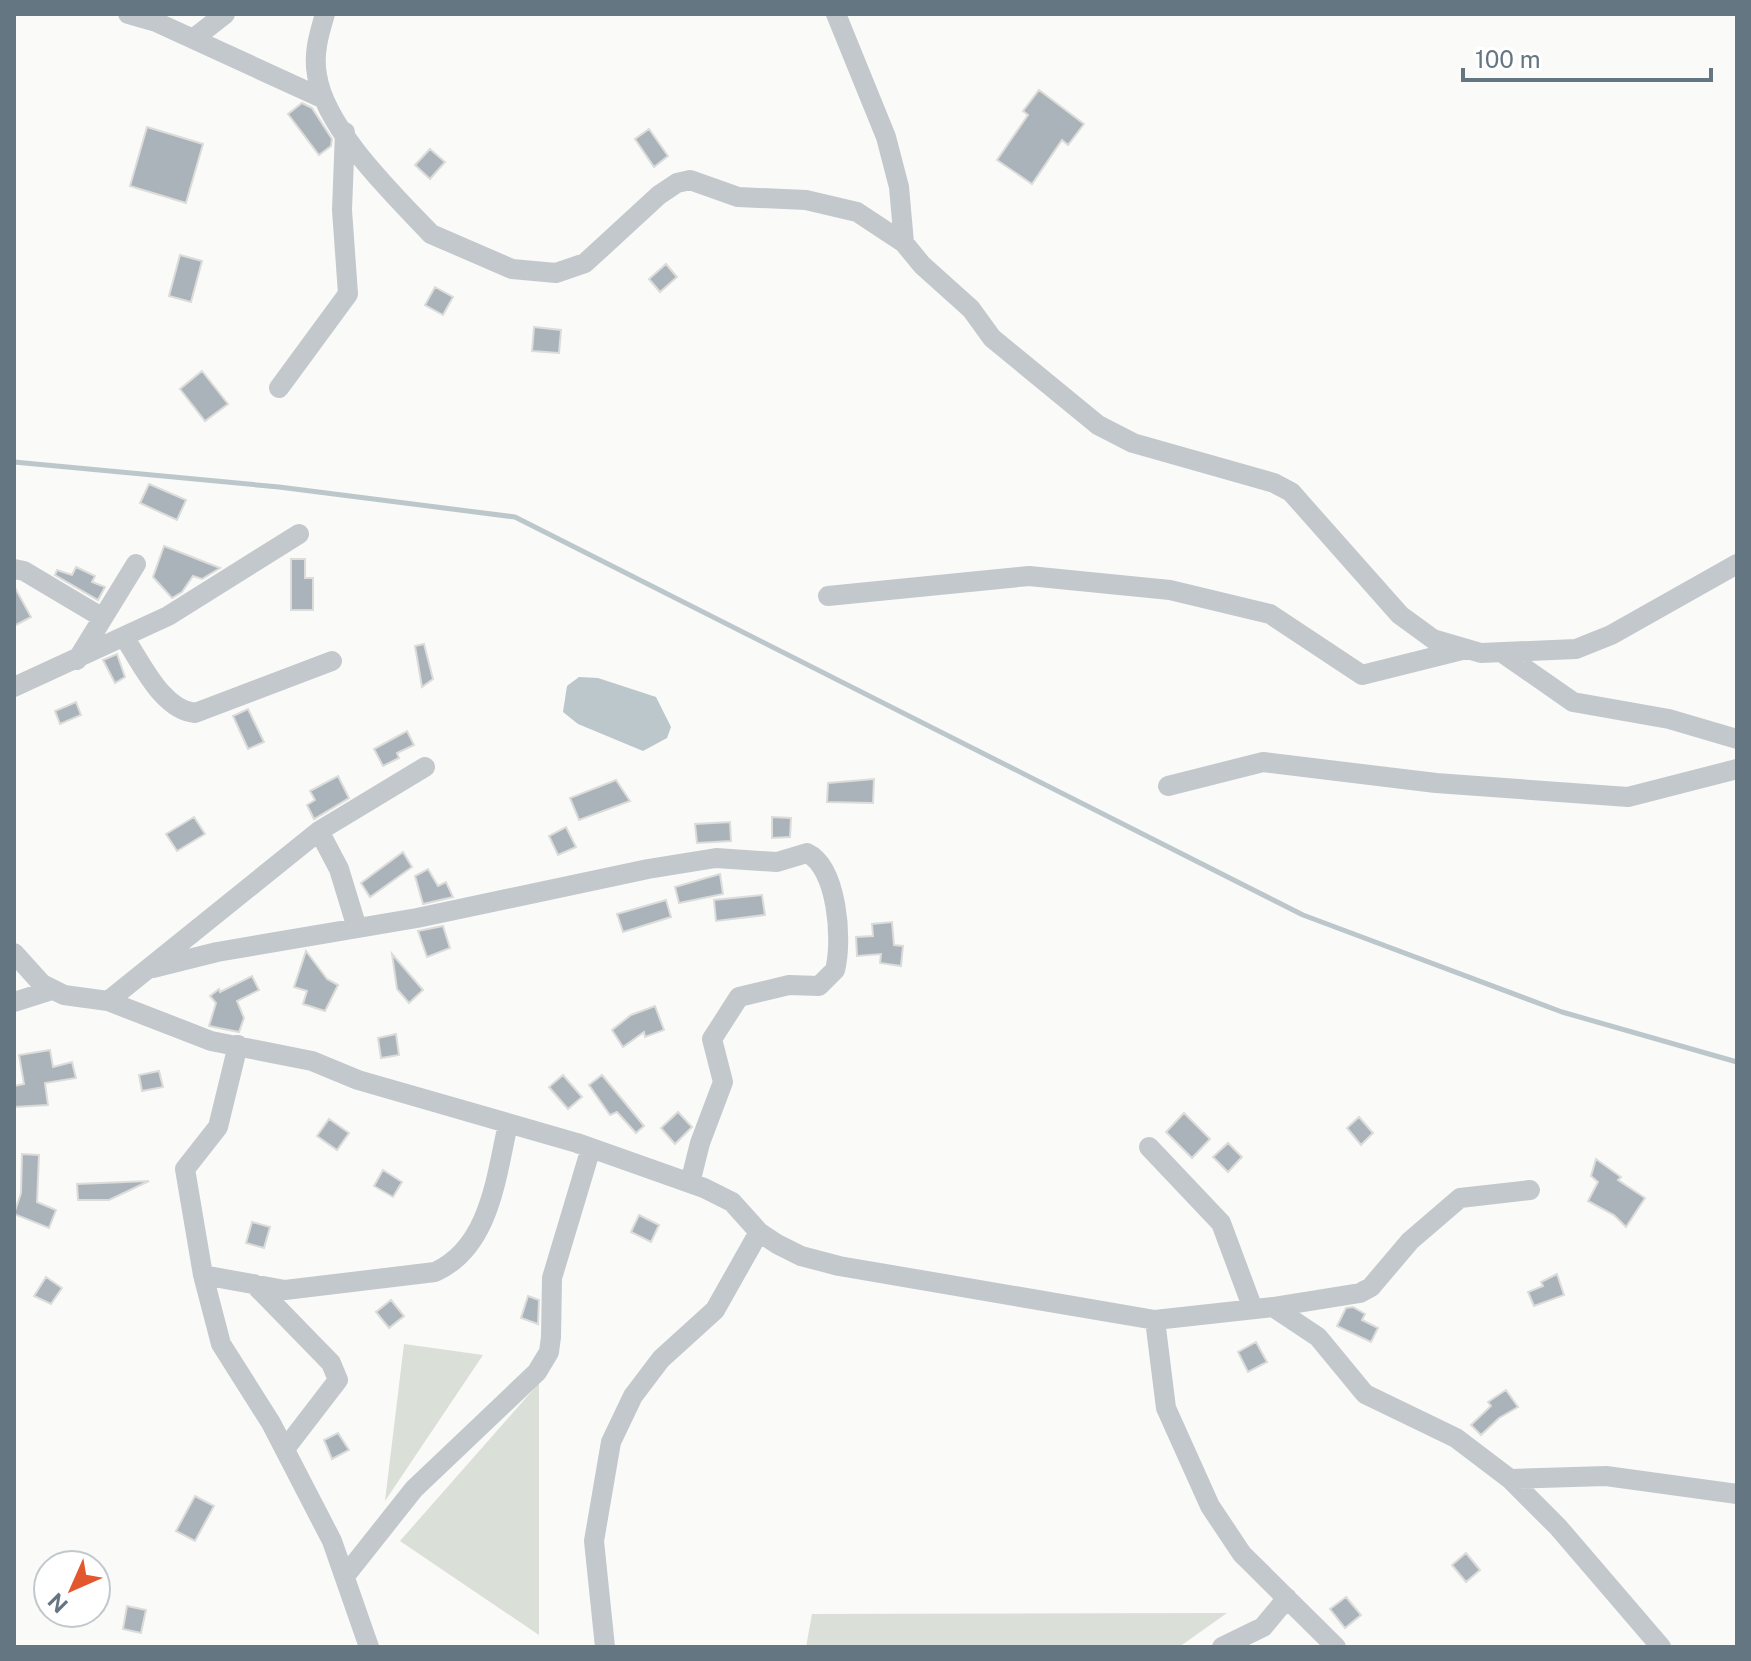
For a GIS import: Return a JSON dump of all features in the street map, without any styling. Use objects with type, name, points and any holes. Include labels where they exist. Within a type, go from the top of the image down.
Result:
[{"type":"street","points":[[128,14],[156,22],[324,99]]},
{"type":"street","points":[[193,39],[225,14]]},
{"type":"street","points":[[325,14],[316,60],[324,99],[377,176],[431,234],[525,272],[566,272],[585,263],[659,195],[677,183],[690,180],[738,197],[806,200],[857,212],[904,243],[922,265],[971,309],[992,338],[1098,425],[1133,443],[1274,483],[1291,492],[1400,615],[1433,639],[1466,649],[1504,654],[1576,649],[1611,635],[1737,564]]},
{"type":"street","points":[[836,14],[886,137],[899,187],[904,243]]},
{"type":"street","points":[[279,388],[348,294],[342,210],[345,132]]},
{"type":"street","points":[[16,683],[76,660],[206,594],[299,534]]},
{"type":"street","points":[[76,660],[136,564]]},
{"type":"street","points":[[14,569],[24,571],[103,618]]},
{"type":"street","points":[[828,596],[1029,576],[1170,590],[1270,614],[1362,675],[1466,649]]},
{"type":"street","points":[[124,637],[167,699],[185,712],[195,713],[332,661]]},
{"type":"street","points":[[1504,654],[1573,702],[1669,719],[1737,739]]},
{"type":"street","points":[[1168,786],[1263,762],[1436,783],[1628,797],[1737,769]]},
{"type":"street","points":[[108,1001],[153,968],[254,880],[319,831],[425,767]]},
{"type":"street","points":[[319,831],[339,869],[357,928]]},
{"type":"street","points":[[153,968],[217,952],[357,928],[708,859],[777,862],[807,853],[820,859],[830,876],[837,933],[835,970],[819,986],[789,985],[739,997],[733,1003],[712,1039],[723,1082],[700,1143],[690,1183]]},
{"type":"street","points":[[14,953],[52,990],[64,995],[108,1001],[184,1033],[312,1061],[358,1080],[591,1148],[690,1183],[732,1202],[759,1232],[788,1251],[839,1266],[1155,1320],[1360,1293],[1371,1287],[1410,1241],[1460,1198],[1530,1190]]},
{"type":"street","points":[[14,1002],[52,990]]},
{"type":"street","points":[[238,1045],[218,1127],[185,1169],[203,1275],[221,1344],[285,1449],[332,1541],[369,1647]]},
{"type":"street","points":[[203,1275],[285,1290],[435,1272],[455,1263],[486,1215],[508,1124]]},
{"type":"street","points":[[1149,1147],[1221,1223],[1263,1308],[1318,1337],[1365,1394],[1456,1438],[1510,1479],[1558,1527],[1661,1647]]},
{"type":"street","points":[[345,1576],[414,1489],[537,1372],[549,1352],[552,1278],[591,1148]]},
{"type":"street","points":[[605,1647],[594,1541],[611,1442],[633,1396],[661,1359],[715,1310],[725,1296],[759,1232]]},
{"type":"street","points":[[253,1283],[331,1363],[338,1380],[285,1449]]},
{"type":"street","points":[[1155,1320],[1166,1408],[1227,1535],[1336,1647]]},
{"type":"street","points":[[1510,1479],[1606,1476],[1737,1494]]},
{"type":"street","points":[[1222,1647],[1263,1627],[1287,1598]]},
{"type":"shaded area","points":[[579,677],[598,678],[656,697],[671,727],[667,738],[643,751],[578,724],[563,712],[567,686]]},
{"type":"shaded area","points":[[404,1344],[483,1355],[385,1501]]},
{"type":"shaded area","points":[[539,1383],[539,1635],[400,1541]]},
{"type":"shaded area","points":[[1227,1613],[1179,1647],[806,1647],[812,1614]]},
{"type":"building","points":[[1039,90],[1084,124],[1068,145],[1062,140],[1032,184],[997,160],[1028,115],[1023,111]]},
{"type":"building","points":[[302,103],[312,108],[332,139],[331,146],[319,155],[288,114]]},
{"type":"building","points":[[147,127],[203,144],[186,203],[130,186]]},
{"type":"building","points":[[649,129],[668,156],[654,167],[635,139]]},
{"type":"building","points":[[430,149],[445,162],[430,179],[415,165]]},
{"type":"building","points":[[180,255],[202,261],[191,302],[169,296]]},
{"type":"building","points":[[666,264],[677,277],[660,292],[649,279]]},
{"type":"building","points":[[435,287],[453,297],[443,315],[425,305]]},
{"type":"building","points":[[534,327],[561,330],[559,353],[532,351]]},
{"type":"building","points":[[202,371],[228,404],[205,421],[180,389]]},
{"type":"building","points":[[149,484],[186,500],[177,520],[140,503]]},
{"type":"building","points":[[164,546],[220,568],[202,579],[193,576],[182,592],[172,598],[153,577]]},
{"type":"building","points":[[291,559],[305,559],[305,578],[313,578],[313,610],[291,610]]},
{"type":"building","points":[[76,567],[95,576],[92,582],[105,587],[98,600],[55,575],[57,570],[72,575]]},
{"type":"building","points":[[14,586],[31,617],[14,626]]},
{"type":"building","points":[[424,644],[433,679],[422,687],[415,646]]},
{"type":"building","points":[[117,654],[125,677],[115,683],[103,660]]},
{"type":"building","points":[[76,702],[81,715],[60,724],[55,711]]},
{"type":"building","points":[[248,709],[264,742],[248,749],[233,716]]},
{"type":"building","points":[[407,731],[414,745],[397,753],[399,758],[383,766],[374,749]]},
{"type":"building","points":[[338,776],[349,798],[314,819],[307,805],[315,800],[310,791]]},
{"type":"building","points":[[874,779],[873,803],[827,802],[828,783]]},
{"type":"building","points":[[616,780],[630,801],[579,820],[570,798]]},
{"type":"building","points":[[194,817],[205,834],[177,851],[166,834]]},
{"type":"building","points":[[772,817],[791,818],[790,837],[772,838]]},
{"type":"building","points":[[730,822],[731,841],[697,843],[695,824]]},
{"type":"building","points":[[566,827],[576,847],[558,855],[549,836]]},
{"type":"building","points":[[403,852],[412,867],[370,897],[361,883]]},
{"type":"building","points":[[428,869],[438,886],[446,882],[453,897],[423,904],[415,876]]},
{"type":"building","points":[[720,874],[723,894],[679,903],[675,887]]},
{"type":"building","points":[[762,895],[765,915],[716,921],[714,900]]},
{"type":"building","points":[[666,900],[671,917],[623,932],[617,914]]},
{"type":"building","points":[[892,922],[894,945],[903,946],[901,966],[880,963],[881,954],[857,956],[856,937],[873,936],[872,924]]},
{"type":"building","points":[[443,926],[450,948],[427,957],[418,931]]},
{"type":"building","points":[[306,951],[327,979],[338,985],[325,1011],[303,1004],[307,991],[294,987]]},
{"type":"building","points":[[392,954],[423,990],[409,1003],[397,989]]},
{"type":"building","points":[[252,976],[259,990],[237,1001],[244,1018],[239,1032],[209,1026],[216,1003],[210,996],[219,989],[220,992]]},
{"type":"building","points":[[655,1006],[664,1030],[645,1037],[644,1032],[623,1047],[612,1030],[631,1015]]},
{"type":"building","points":[[396,1034],[399,1055],[381,1058],[378,1038]]},
{"type":"building","points":[[50,1050],[53,1067],[72,1062],[76,1078],[45,1083],[48,1105],[14,1107],[14,1086],[24,1084],[19,1055]]},
{"type":"building","points":[[159,1071],[163,1087],[142,1091],[139,1075]]},
{"type":"building","points":[[563,1075],[582,1097],[568,1109],[549,1087]]},
{"type":"building","points":[[602,1075],[644,1126],[636,1133],[617,1112],[610,1115],[589,1085]]},
{"type":"building","points":[[678,1112],[692,1127],[675,1144],[661,1128]]},
{"type":"building","points":[[1184,1113],[1210,1139],[1192,1158],[1166,1132]]},
{"type":"building","points":[[1359,1117],[1373,1133],[1361,1145],[1347,1128]]},
{"type":"building","points":[[329,1119],[349,1133],[337,1150],[317,1136]]},
{"type":"building","points":[[1228,1143],[1242,1157],[1228,1172],[1213,1157]]},
{"type":"building","points":[[22,1154],[39,1155],[37,1202],[56,1210],[49,1228],[14,1214],[21,1193]]},
{"type":"building","points":[[1596,1159],[1621,1177],[1618,1180],[1645,1198],[1626,1227],[1614,1215],[1588,1201],[1598,1182],[1591,1176]]},
{"type":"building","points":[[383,1170],[402,1182],[393,1197],[374,1186]]},
{"type":"building","points":[[149,1181],[109,1200],[78,1200],[77,1184]]},
{"type":"building","points":[[639,1215],[659,1225],[651,1242],[631,1232]]},
{"type":"building","points":[[252,1222],[270,1227],[264,1248],[246,1243]]},
{"type":"building","points":[[1557,1274],[1564,1295],[1534,1306],[1528,1292],[1543,1286],[1541,1282]]},
{"type":"building","points":[[46,1277],[62,1288],[51,1304],[34,1296]]},
{"type":"building","points":[[528,1296],[539,1300],[538,1324],[521,1318]]},
{"type":"building","points":[[391,1300],[404,1316],[389,1328],[376,1312]]},
{"type":"building","points":[[1353,1307],[1365,1314],[1362,1320],[1378,1328],[1371,1342],[1337,1326],[1346,1308]]},
{"type":"building","points":[[1256,1342],[1267,1362],[1248,1372],[1238,1352]]},
{"type":"building","points":[[1506,1390],[1518,1407],[1499,1418],[1481,1435],[1471,1425],[1491,1406],[1488,1402]]},
{"type":"building","points":[[338,1433],[349,1450],[332,1459],[324,1440]]},
{"type":"building","points":[[195,1496],[214,1506],[195,1541],[176,1531]]},
{"type":"building","points":[[1466,1553],[1480,1570],[1466,1582],[1452,1565]]},
{"type":"building","points":[[1346,1597],[1361,1615],[1345,1628],[1330,1609]]},
{"type":"building","points":[[127,1606],[146,1610],[141,1633],[123,1629]]},
{"type":"waterway","points":[[14,462],[279,487],[515,517],[1303,915],[1562,1012],[1737,1062]]}]
